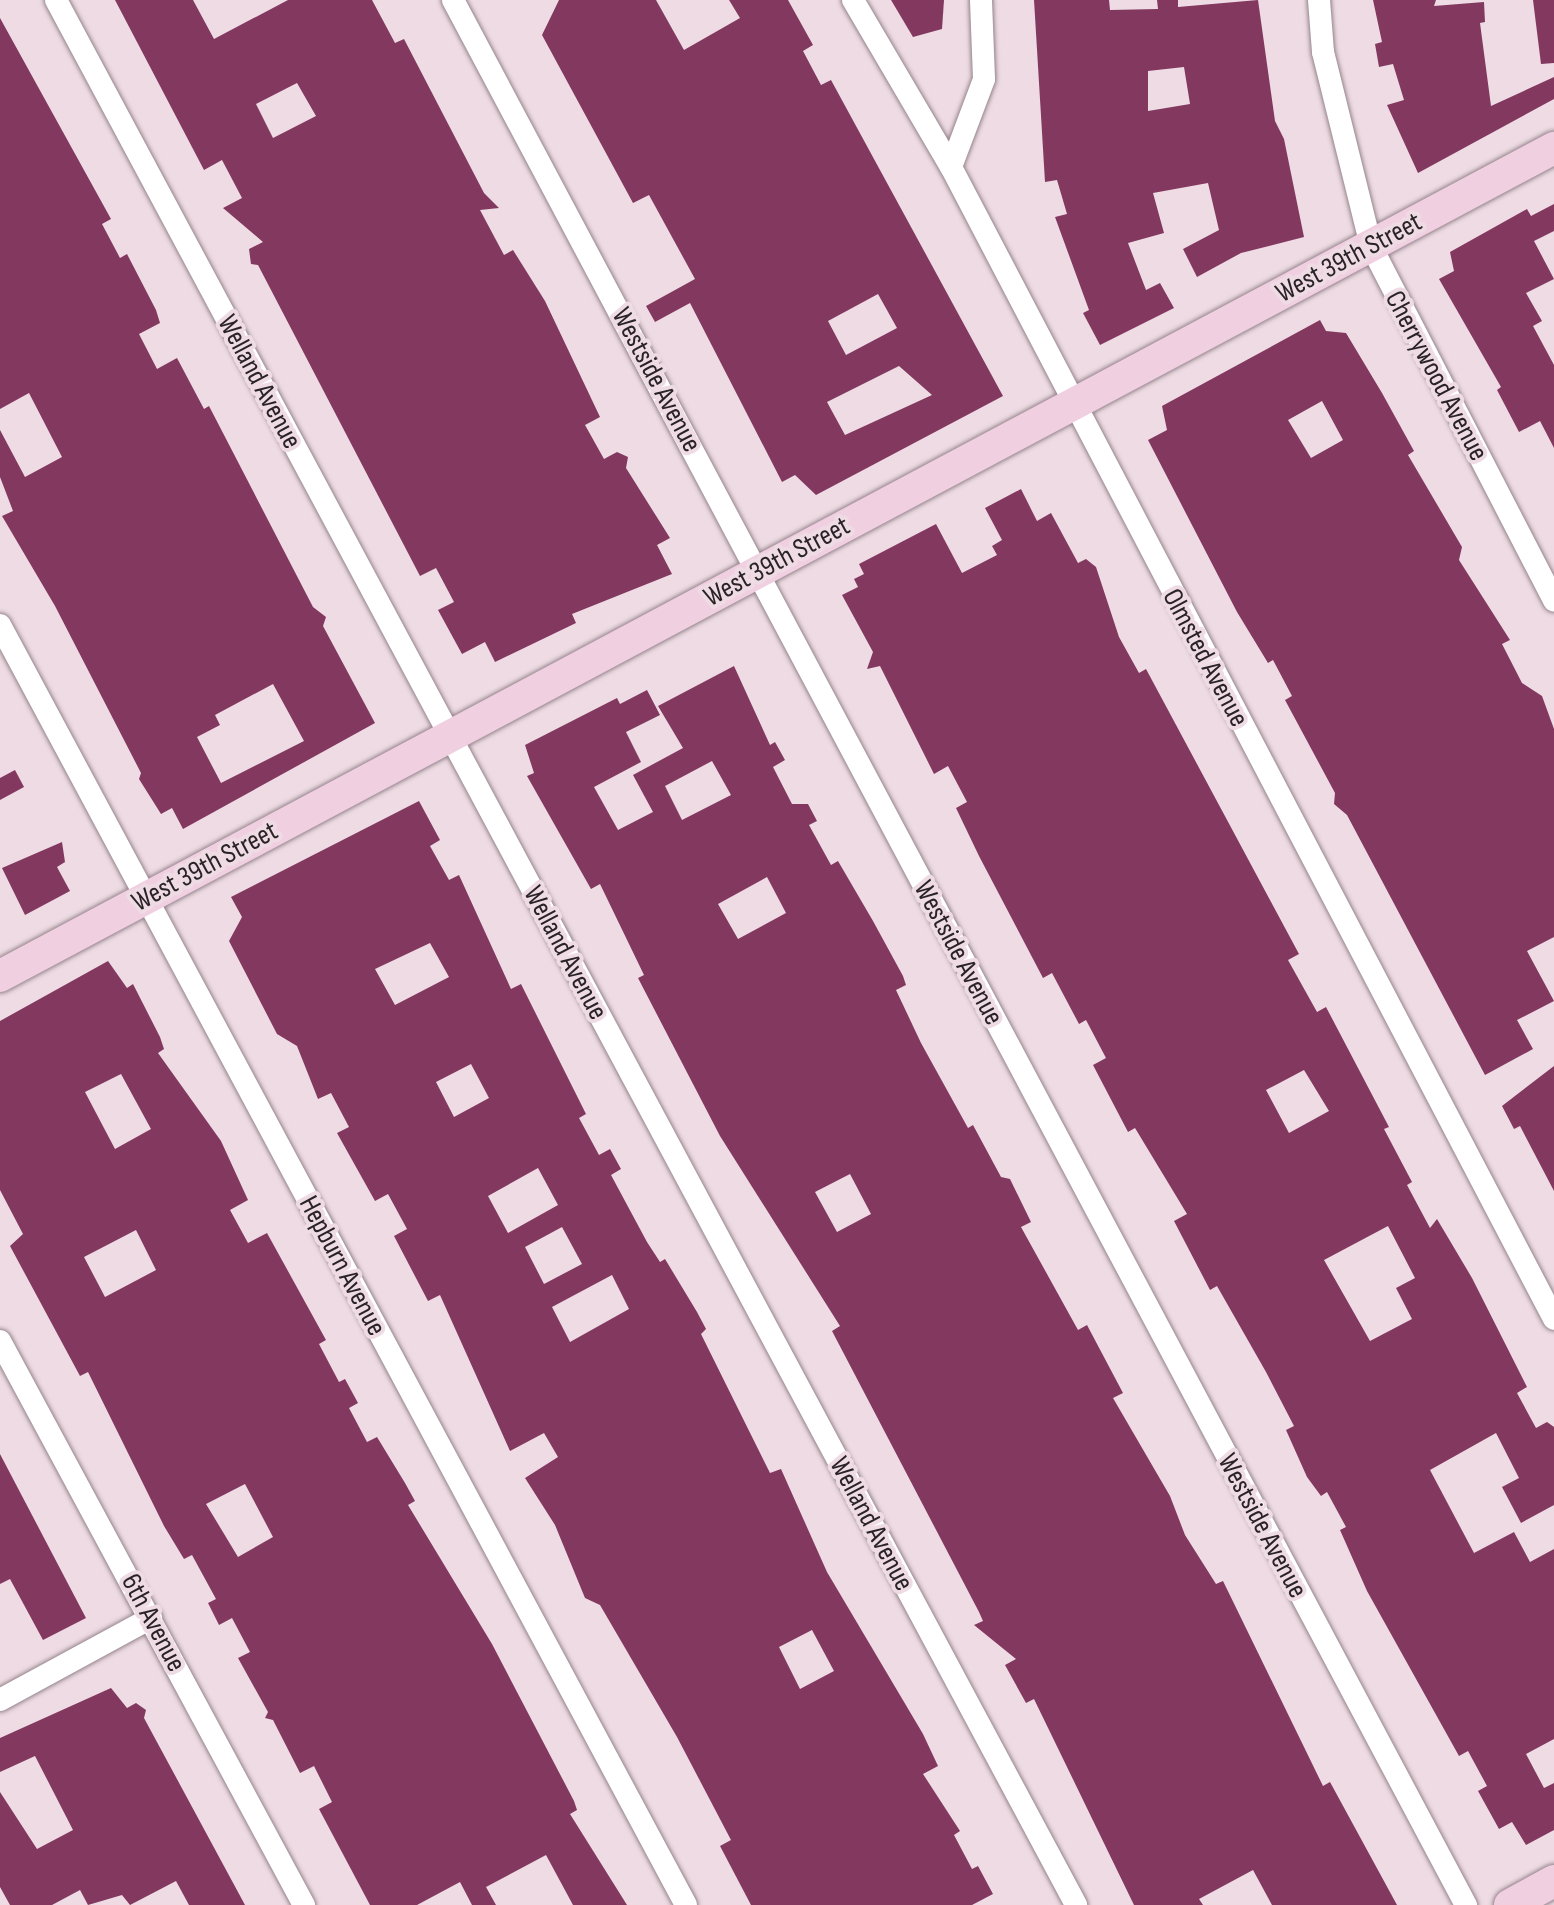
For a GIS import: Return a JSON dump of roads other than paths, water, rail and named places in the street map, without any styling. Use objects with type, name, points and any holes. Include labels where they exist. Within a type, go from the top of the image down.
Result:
[{"type":"street","name":"Welland Avenue","points":[[56,0],[1076,1905]]},
{"type":"street","name":"Westside Avenue","points":[[453,0],[1466,1905]]},
{"type":"street","name":"Olmsted Avenue","points":[[853,0],[951,167],[1071,406],[1554,1319]]},
{"type":"street","points":[[951,167],[984,79],[981,0]]},
{"type":"street","name":"Cherrywood Avenue","points":[[1319,0],[1323,52],[1371,246],[1554,600]]},
{"type":"street","name":"West 39th Street","points":[[0,976],[1554,148]]},
{"type":"street","name":"Hepburn Avenue","points":[[0,625],[686,1905]]},
{"type":"street","name":"6th Avenue","points":[[0,1341],[304,1905]]},
{"type":"street","points":[[0,1700],[151,1618]]},
{"type":"street","points":[[1510,1905],[1554,1881]]}]
